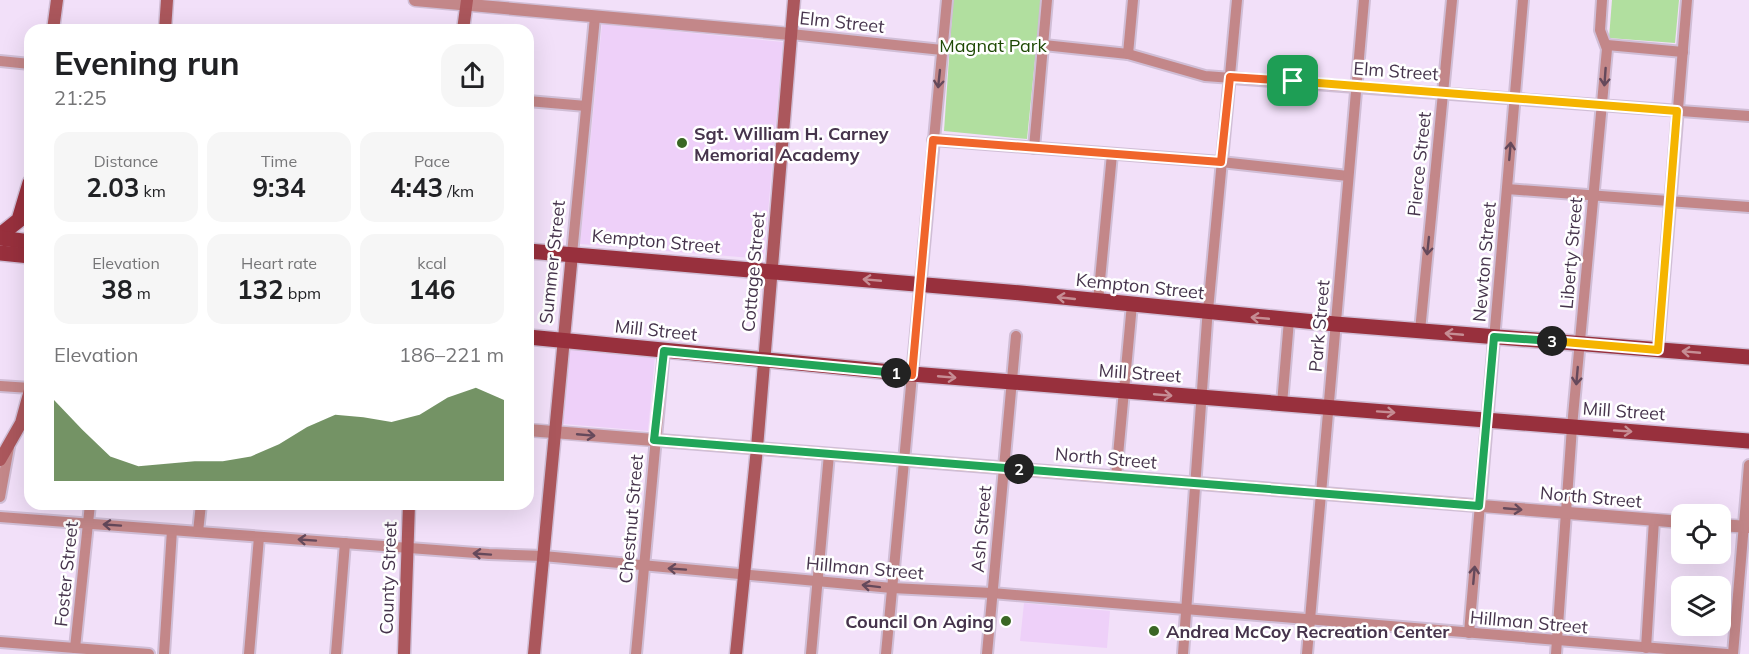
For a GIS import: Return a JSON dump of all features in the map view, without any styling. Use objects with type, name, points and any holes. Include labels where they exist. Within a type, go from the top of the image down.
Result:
[{"type":"main road","points":[[54,24],[57,0]]},
{"type":"main road","points":[[165,24],[167,0]]},
{"type":"main road","name":"Cottage Street","points":[[736,654],[758,448],[794,0]]},
{"type":"main road","points":[[464,24],[467,2]]},
{"type":"main road","points":[[0,236],[19,220],[24,203]]},
{"type":"main road","points":[[0,236],[24,241]]},
{"type":"main road","name":"Kempton Street","points":[[534,251],[772,271],[1335,324],[1749,357]]},
{"type":"main road","points":[[0,253],[24,255]]},
{"type":"main road","name":"Summer Street","points":[[534,654],[572,254]]},
{"type":"main road","name":"Mill Street","points":[[534,338],[912,375],[1749,441]]},
{"type":"main road","points":[[0,460],[21,423],[24,412]]},
{"type":"main road","name":"County Street","points":[[404,654],[409,510]]},
{"type":"street","name":"Elm Street","points":[[415,0],[467,2],[595,17],[942,50]]},
{"type":"street","points":[[886,654],[947,0]]},
{"type":"street","points":[[1034,148],[1047,0]]},
{"type":"street","points":[[1128,54],[1133,0]]},
{"type":"street","points":[[1183,654],[1208,312],[1237,0]]},
{"type":"street","name":"Park Street","points":[[1307,654],[1364,0]]},
{"type":"street","name":"Pierce Street","points":[[1420,331],[1452,0]]},
{"type":"street","name":"Newton Street","points":[[1469,633],[1523,0]]},
{"type":"street","name":"Liberty Street","points":[[1556,654],[1572,427],[1607,45],[1600,30],[1602,0]]},
{"type":"street","points":[[1658,350],[1687,0]]},
{"type":"street","name":"Summer Street","points":[[572,254],[595,17]]},
{"type":"street","name":"Elm Street","points":[[1044,45],[1128,54],[1189,73],[1749,116]]},
{"type":"street","points":[[1607,45],[1683,52]]},
{"type":"street","points":[[0,61],[24,63]]},
{"type":"street","points":[[534,102],[586,106]]},
{"type":"street","points":[[933,140],[1221,162],[1348,176]]},
{"type":"street","points":[[1098,301],[1112,154]]},
{"type":"street","points":[[1507,189],[1749,207]]},
{"type":"street","points":[[1116,477],[1132,304]]},
{"type":"street","points":[[1282,404],[1289,320]]},
{"type":"street","name":"Ash Street","points":[[987,654],[1017,336]]},
{"type":"street","name":"Chestnut Street","points":[[636,654],[664,351]]},
{"type":"street","points":[[0,386],[24,388]]},
{"type":"street","name":"North Street","points":[[534,430],[1671,521]]},
{"type":"street","points":[[0,497],[9,446]]},
{"type":"street","points":[[811,654],[829,454]]},
{"type":"street","points":[[1733,654],[1746,527],[1749,465]]},
{"type":"street","name":"Foster Street","points":[[75,648],[89,510]]},
{"type":"street","points":[[198,532],[200,510]]},
{"type":"street","name":"Hillman Street","points":[[0,516],[407,548],[543,556],[892,588],[992,593],[1727,654]]},
{"type":"street","points":[[1646,648],[1654,520]]},
{"type":"street","points":[[1731,526],[1746,527]]},
{"type":"street","points":[[164,654],[172,530]]},
{"type":"street","points":[[249,654],[259,537]]},
{"type":"street","points":[[336,654],[345,543]]},
{"type":"street","points":[[0,642],[149,654]]},
{"type":"shaded area","name":"Sgt. William H. Carney Memorial Academy","points":[[602,24],[783,42],[764,259],[580,244]]},
{"type":"shaded area","points":[[570,349],[655,357],[648,431],[563,424]]},
{"type":"shaded area","points":[[1024,603],[1110,611],[1107,648],[1020,641]]},
{"type":"green space","name":"Magnat Park","points":[[953,0],[1041,0],[1027,139],[944,131]]},
{"type":"green space","points":[[1612,0],[1679,0],[1675,43],[1609,38]]},
{"type":"place","name":"Sgt. William H. Carney Memorial Academy","points":[[682,143]]},
{"type":"place","name":"Council On Aging","points":[[1006,621]]},
{"type":"place","name":"Andrea McCoy Recreation Center","points":[[1154,631]]},
{"type":"route","points":[[1230,77],[1293,81],[1677,111],[1658,350],[1494,337],[1479,506],[654,440],[664,351],[912,375],[933,140],[1221,162],[1230,77]]}]
